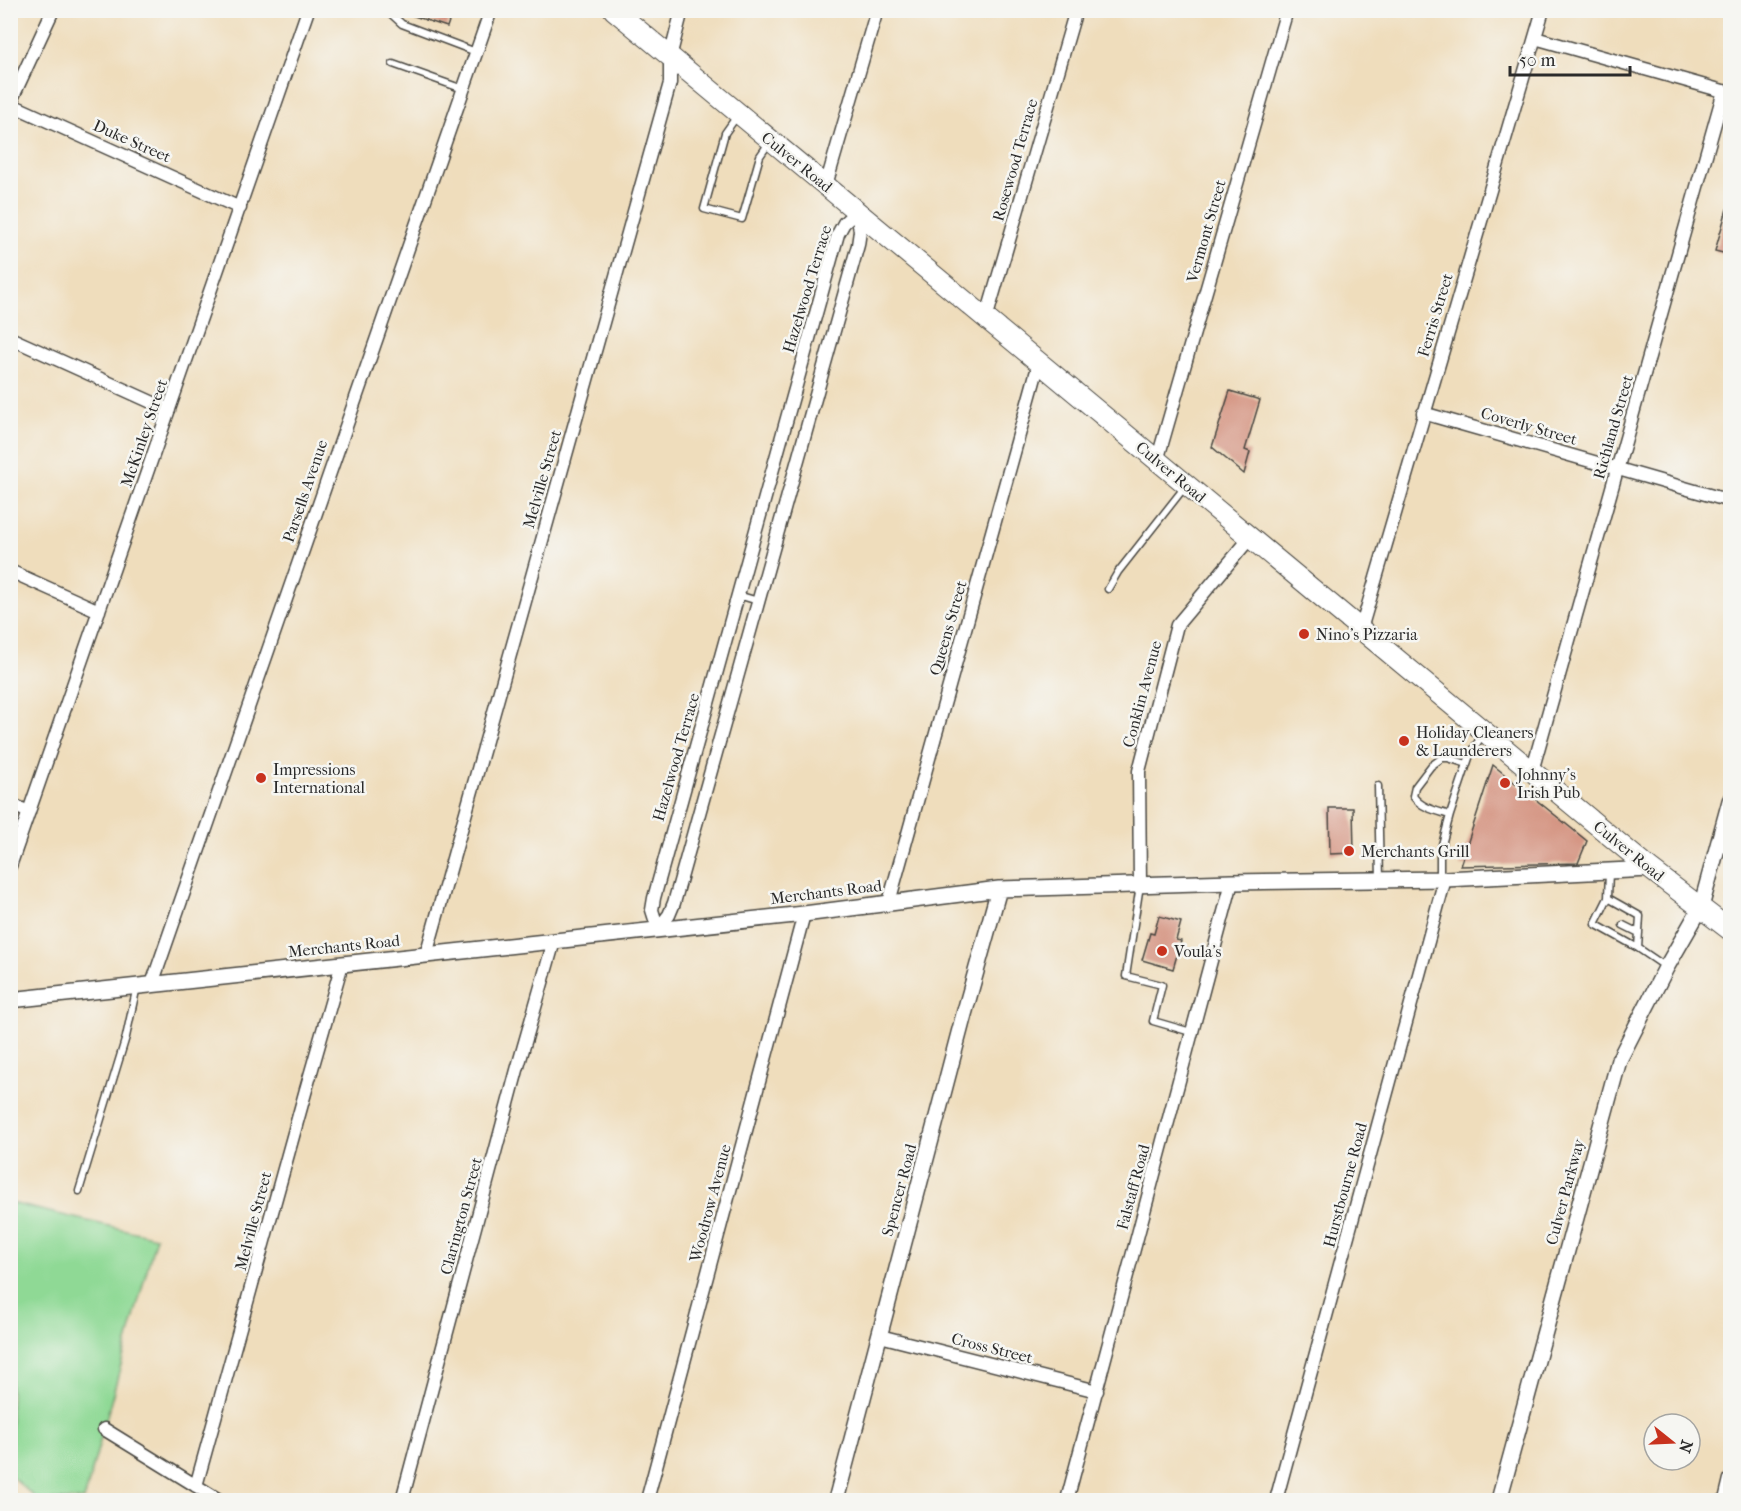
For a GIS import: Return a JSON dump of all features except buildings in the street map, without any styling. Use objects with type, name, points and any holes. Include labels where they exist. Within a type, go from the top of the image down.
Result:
[{"type":"main road","name":"Culver Road","points":[[614,10],[1650,869],[1731,930]]},
{"type":"street","points":[[10,104],[53,10]]},
{"type":"street","name":"McKinley Street","points":[[10,866],[308,10]]},
{"type":"street","name":"Parsells Avenue","points":[[145,984],[491,10]]},
{"type":"street","name":"Melville Street","points":[[426,955],[670,83],[670,57],[682,10]]},
{"type":"street","points":[[826,185],[877,10]]},
{"type":"street","name":"Rosewood Terrace","points":[[986,319],[1076,10]]},
{"type":"street","name":"Vermont Street","points":[[1157,461],[1287,10]]},
{"type":"street","name":"Ferris Street","points":[[1361,629],[1543,10]]},
{"type":"street","points":[[1535,38],[1727,92]]},
{"type":"street","name":"Richland Street","points":[[1532,771],[1727,92]]},
{"type":"street","name":"Duke Street","points":[[10,104],[240,208]]},
{"type":"street","name":"Hazelwood Terrace","points":[[658,929],[652,910],[654,898],[838,234],[844,223],[857,211]]},
{"type":"street","name":"Hazelwood Terrace","points":[[658,929],[669,915],[674,903],[858,245],[860,231],[857,211]]},
{"type":"street","points":[[10,338],[169,410]]},
{"type":"street","name":"Queens Street","points":[[889,902],[1040,363]]},
{"type":"street","name":"Coverly Street","points":[[1423,413],[1731,501]]},
{"type":"street","name":"Conklin Avenue","points":[[1140,885],[1139,771],[1177,625],[1250,538]]},
{"type":"street","points":[[10,571],[99,611]]},
{"type":"street","points":[[10,804],[29,812]]},
{"type":"street","name":"Culver Parkway","points":[[1499,1500],[1619,1060],[1666,968],[1701,907],[1729,809]]},
{"type":"street","name":"Merchants Road","points":[[10,1000],[804,914],[999,889],[1443,879],[1650,869]]},
{"type":"street","name":"Hurstbourne Road","points":[[1276,1500],[1443,879]]},
{"type":"street","name":"Falstaff Road","points":[[1067,1500],[1232,882]]},
{"type":"street","name":"Spencer Road","points":[[836,1500],[999,889]]},
{"type":"street","name":"Woodrow Avenue","points":[[647,1500],[804,914]]},
{"type":"street","name":"Clarington Street","points":[[402,1500],[517,1070],[554,942]]},
{"type":"street","name":"Melville Street","points":[[196,1486],[342,964]]},
{"type":"street","name":"Cross Street","points":[[880,1336],[1097,1391]]},
{"type":"street","points":[[104,1429],[219,1500]]},
{"type":"street","points":[[1725,1500],[1731,1479]]},
{"type":"lane","points":[[387,12],[402,24],[476,52]]},
{"type":"lane","points":[[393,64],[463,89]]},
{"type":"lane","points":[[738,115],[725,133],[704,209],[742,219],[760,156],[771,141]]},
{"type":"lane","points":[[1108,589],[1118,572],[1186,485]]},
{"type":"lane","points":[[738,595],[758,601]]},
{"type":"lane","points":[[1443,879],[1440,852],[1450,814],[1470,755],[1484,732]]},
{"type":"lane","points":[[1450,814],[1417,802],[1413,796],[1415,787],[1431,766],[1442,758],[1467,764]]},
{"type":"lane","points":[[1378,786],[1380,880]]},
{"type":"lane","points":[[1609,871],[1608,898],[1604,915],[1595,924],[1638,948],[1666,968]]},
{"type":"lane","points":[[1140,885],[1126,976],[1162,985],[1153,1021],[1191,1032]]},
{"type":"lane","points":[[1608,898],[1640,916],[1638,948]]},
{"type":"lane","points":[[1623,925],[1639,933]]},
{"type":"lane","points":[[79,1191],[126,1037],[145,984]]},
{"type":"green space","points":[[11,1203],[156,1237],[84,1500],[38,1500],[11,1476]]},
{"type":"place","name":"Nino's Pizzaria","points":[[1304,634]]},
{"type":"place","name":"Holiday Cleaners & Launderers","points":[[1404,741]]},
{"type":"place","name":"Impressions International","points":[[261,778]]},
{"type":"place","name":"Johnny’s Irish Pub","points":[[1505,783]]},
{"type":"place","name":"Merchants Grill","points":[[1349,851]]},
{"type":"place","name":"Voula's","points":[[1162,951]]}]
